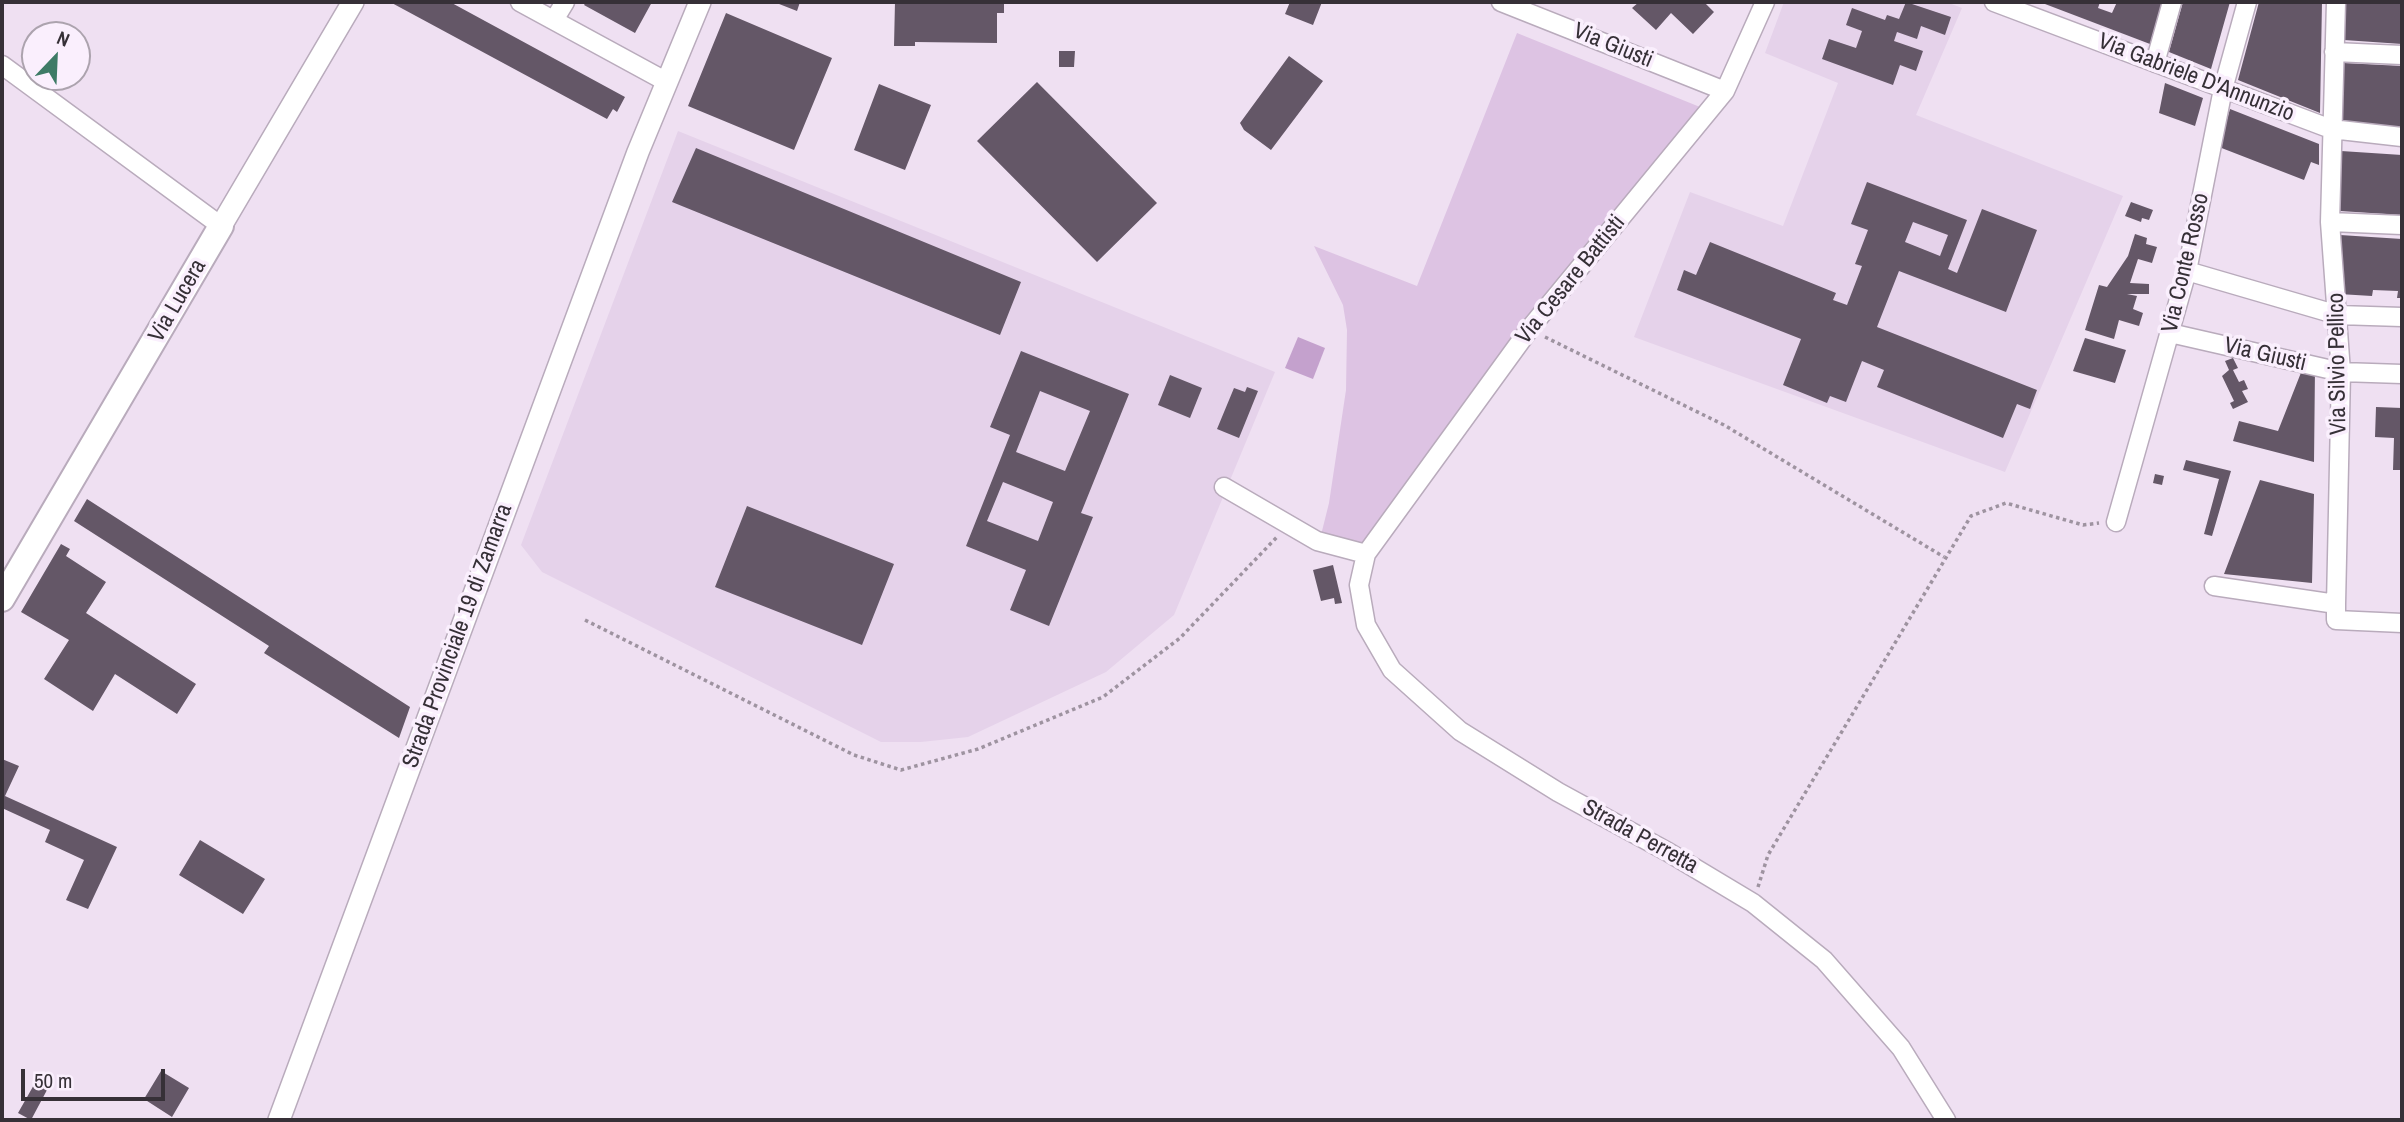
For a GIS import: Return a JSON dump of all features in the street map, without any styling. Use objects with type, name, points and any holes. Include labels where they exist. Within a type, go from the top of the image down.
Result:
[{"type":"main road","name":"Via Lucera","points":[[2,599],[221,226]]},
{"type":"street","name":"Via Lucera","points":[[221,226],[353,2]]},
{"type":"street","points":[[520,2],[667,82]]},
{"type":"street","points":[[554,20],[565,2]]},
{"type":"street","name":"Strada Provinciale 19 di Zamarra","points":[[279,1120],[638,152],[700,2]]},
{"type":"street","name":"Via Giusti","points":[[1501,2],[1725,91]]},
{"type":"street","name":"Via Cesare Battisti","points":[[1366,554],[1531,327],[1725,91],[1765,2]]},
{"type":"street","name":"Via Gabriele D'Annunzio","points":[[1994,2],[2033,9],[2155,63],[2331,129],[2402,138]]},
{"type":"street","points":[[2155,63],[2172,2]]},
{"type":"street","name":"Via Conte Rosso","points":[[2116,522],[2187,271],[2223,89],[2247,2]]},
{"type":"street","name":"Via Silvio Pellico","points":[[2336,2],[2330,222],[2339,315],[2341,372],[2336,604]]},
{"type":"street","points":[[2334,52],[2402,55]]},
{"type":"street","points":[[2,65],[221,226]]},
{"type":"street","points":[[2330,222],[2402,225]]},
{"type":"street","points":[[2187,271],[2339,315],[2402,317]]},
{"type":"street","name":"Via Giusti","points":[[2170,333],[2341,372],[2402,374]]},
{"type":"street","points":[[1224,486],[1317,541],[1366,554]]},
{"type":"street","name":"Strada Perretta","points":[[1366,554],[1359,585],[1366,625],[1392,670],[1460,731],[1558,792],[1668,852],[1753,903],[1824,960],[1901,1048],[1946,1120]]},
{"type":"street","points":[[2214,586],[2336,604],[2336,620],[2402,623]]},
{"type":"path","points":[[1531,327],[1549,340],[1630,377],[1724,425],[1944,557]]},
{"type":"path","points":[[1753,903],[1769,855],[1944,557],[1971,516],[2006,503],[2083,525],[2116,522]]},
{"type":"path","points":[[585,620],[854,755],[901,770],[978,749],[1103,697],[1180,638],[1288,526]]},
{"type":"shaded area","points":[[1784,2],[1946,2],[1962,8],[1916,115],[2123,196],[2005,472],[1634,337],[1690,192],[1783,226],[1838,83],[1765,53]]},
{"type":"shaded area","points":[[1517,33],[1700,107],[1524,324],[1364,547],[1321,535],[1329,503],[1346,390],[1347,330],[1343,305],[1314,246],[1417,286]]},
{"type":"shaded area","points":[[678,131],[1275,372],[1174,615],[1106,672],[968,737],[921,742],[881,742],[542,572],[521,545]]},
{"type":"shaded area","points":[[1298,337],[1325,348],[1313,379],[1285,368]]},
{"type":"building","points":[[390,2],[450,2],[625,97],[617,112],[613,109],[607,119]]},
{"type":"building","points":[[586,2],[652,2],[635,33],[584,5]]},
{"type":"building","points":[[774,2],[800,2],[797,11]]},
{"type":"building","points":[[895,2],[1004,2],[1004,13],[997,13],[997,43],[915,42],[915,46],[894,46]]},
{"type":"building","points":[[1290,2],[1322,2],[1313,25],[1285,14]]},
{"type":"building","points":[[1639,2],[1704,2],[1714,12],[1693,34],[1671,13],[1656,30],[1632,8]]},
{"type":"building","points":[[1906,2],[1951,17],[1945,35],[1921,26],[1917,39],[1897,32],[1894,41],[1923,51],[1916,71],[1900,65],[1893,85],[1822,59],[1829,39],[1856,48],[1862,31],[1846,25],[1852,8],[1885,20],[1887,15],[1899,19]]},
{"type":"building","points":[[2045,2],[2100,2],[2098,8],[2112,13],[2117,2],[2162,2],[2150,44]]},
{"type":"building","points":[[2183,2],[2230,2],[2211,69],[2169,52]]},
{"type":"building","points":[[2259,2],[2322,2],[2320,113],[2238,80]]},
{"type":"building","points":[[2344,2],[2402,2],[2402,44],[2344,40]]},
{"type":"building","points":[[726,13],[832,58],[794,150],[688,106]]},
{"type":"building","points":[[1059,51],[1075,51],[1074,67],[1059,67]]},
{"type":"building","points":[[1289,56],[1323,81],[1271,150],[1244,130],[1240,123]]},
{"type":"building","points":[[2343,63],[2402,66],[2402,127],[2342,123]]},
{"type":"building","points":[[1037,82],[1157,203],[1097,262],[977,141]]},
{"type":"building","points":[[2165,83],[2203,98],[2195,126],[2159,113]]},
{"type":"building","points":[[879,84],[931,105],[905,170],[854,150]]},
{"type":"building","points":[[2230,109],[2319,144],[2319,165],[2311,162],[2304,180],[2219,147]]},
{"type":"building","points":[[696,148],[1021,282],[1000,335],[672,202]]},
{"type":"building","points":[[2341,151],[2402,155],[2402,215],[2340,211]]},
{"type":"building","points":[[1867,182],[1967,220],[1948,269],[1957,273],[1982,209],[2037,230],[2006,312],[1899,271],[1877,327],[2037,390],[2030,409],[2017,404],[2003,438],[1877,387],[1884,370],[1862,361],[1846,402],[1830,396],[1827,403],[1783,385],[1801,339],[1677,290],[1684,270],[1696,275],[1710,242],[1836,293],[1833,300],[1847,305],[1862,266],[1855,264],[1868,230],[1851,224]],"holes":[[[1913,222],[1948,235],[1940,256],[1905,242]]]},
{"type":"building","points":[[2131,202],[2153,210],[2149,220],[2142,218],[2141,222],[2125,216]]},
{"type":"building","points":[[2135,234],[2147,238],[2146,244],[2157,247],[2152,263],[2138,259],[2130,283],[2149,284],[2149,294],[2127,294],[2137,296],[2133,309],[2143,313],[2139,326],[2119,320],[2114,339],[2085,330],[2099,285],[2107,287],[2128,256]]},
{"type":"building","points":[[2340,235],[2402,239],[2402,298],[2397,298],[2398,291],[2373,290],[2372,296],[2339,294]]},
{"type":"building","points":[[2085,338],[2126,350],[2115,383],[2073,371]]},
{"type":"building","points":[[1021,351],[1129,394],[1081,513],[1093,517],[1049,626],[1010,610],[1026,570],[966,546],[1010,435],[990,427]],"holes":[[[1040,391],[1090,411],[1065,471],[1016,452]],[[1003,482],[1053,502],[1038,541],[987,521]]]},
{"type":"building","points":[[2233,358],[2238,368],[2233,370],[2239,382],[2244,380],[2248,389],[2242,391],[2248,402],[2233,409],[2230,403],[2234,401],[2222,376],[2229,370],[2225,361]]},
{"type":"building","points":[[2304,365],[2315,368],[2314,462],[2233,441],[2239,421],[2278,431]]},
{"type":"building","points":[[1170,375],[1202,388],[1190,418],[1158,405]]},
{"type":"building","points":[[1247,387],[1258,391],[1239,438],[1217,429],[1234,388],[1245,392]]},
{"type":"building","points":[[2376,407],[2402,408],[2402,470],[2393,470],[2394,438],[2375,437]]},
{"type":"building","points":[[2186,460],[2231,471],[2212,536],[2204,534],[2219,479],[2183,470]]},
{"type":"building","points":[[2155,474],[2164,476],[2162,485],[2153,483]]},
{"type":"building","points":[[2260,480],[2314,494],[2312,583],[2224,574]]},
{"type":"building","points":[[87,499],[410,707],[399,738],[264,653],[269,646],[74,521]]},
{"type":"building","points":[[747,506],[894,564],[862,645],[715,587]]},
{"type":"building","points":[[61,544],[70,549],[66,556],[106,582],[86,613],[196,684],[177,714],[115,674],[93,711],[44,679],[69,640],[21,612]]},
{"type":"building","points":[[1333,565],[1342,603],[1335,604],[1334,598],[1321,601],[1313,570]]},
{"type":"building","points":[[2,759],[19,766],[5,796],[117,847],[88,909],[66,900],[84,860],[45,842],[50,830],[2,808]]},
{"type":"building","points":[[200,840],[265,879],[243,914],[179,875]]},
{"type":"building","points":[[161,1071],[189,1088],[172,1117],[144,1099]]},
{"type":"building","points":[[35,1083],[47,1090],[31,1120],[18,1113]]}]
